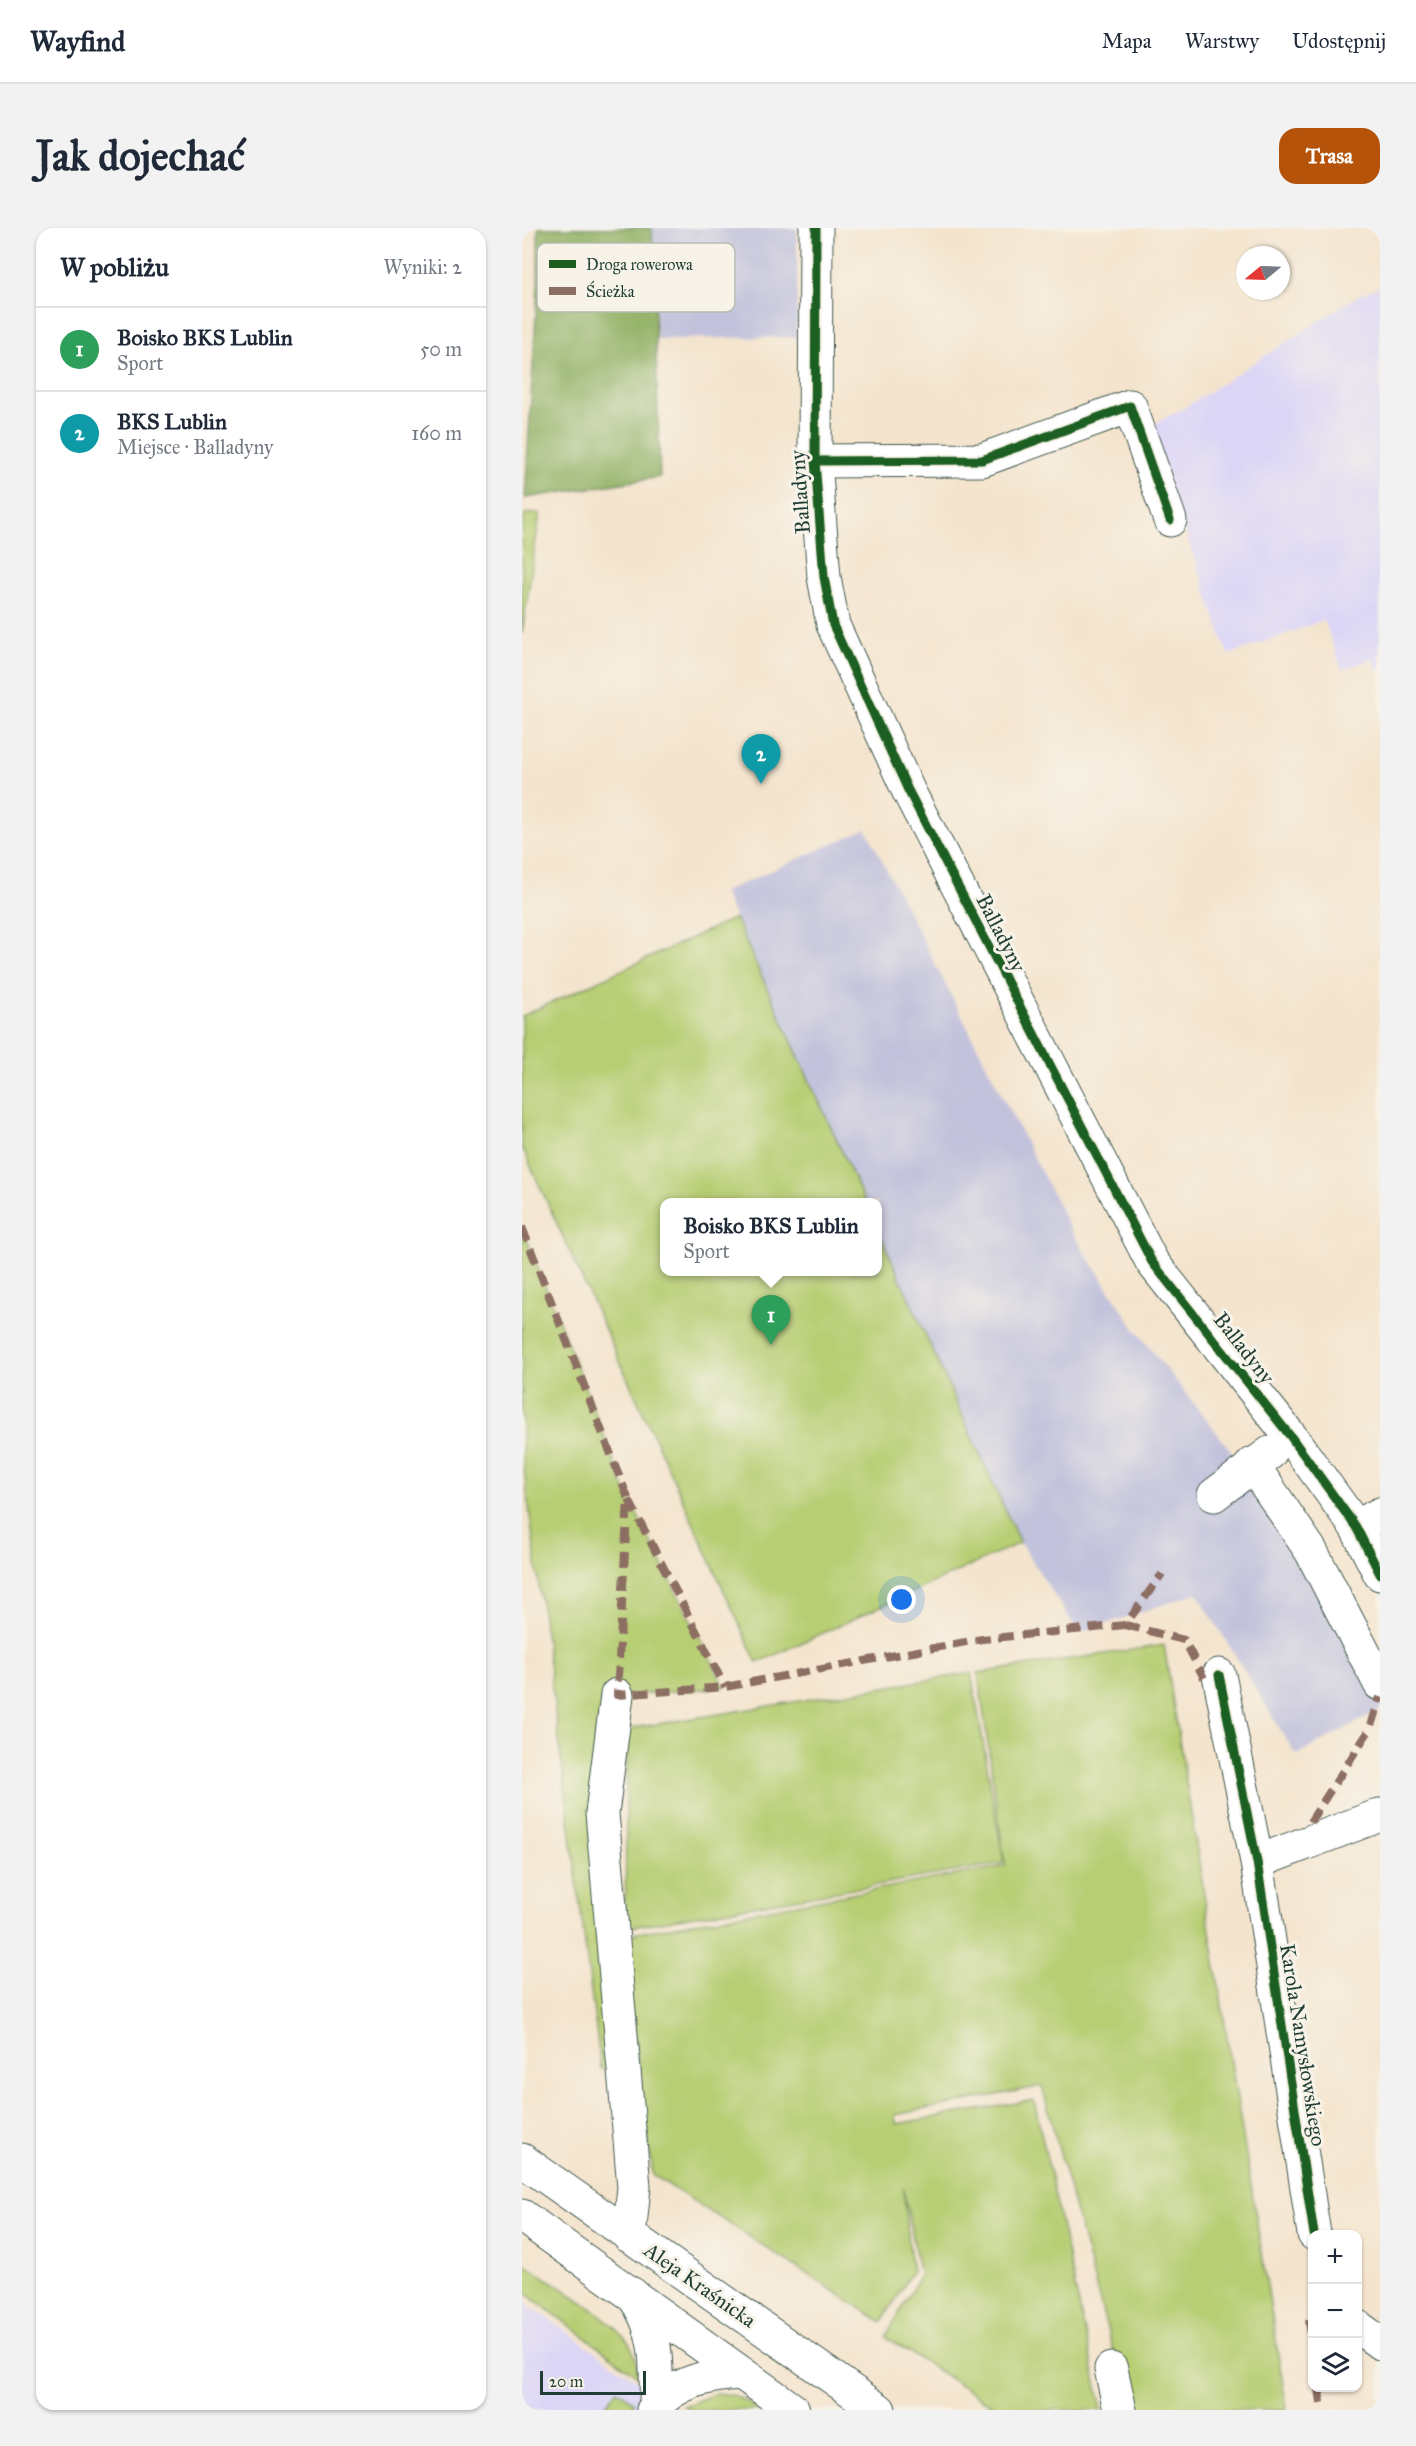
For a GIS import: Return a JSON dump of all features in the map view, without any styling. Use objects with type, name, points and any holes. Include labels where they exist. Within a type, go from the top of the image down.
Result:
[{"type":"street","name":"Balladyny","points":[[816,228],[814,461],[824,577],[833,625],[908,790],[1152,1262],[1291,1437],[1368,1520],[1380,1574]]},
{"type":"street","points":[[814,461],[982,460],[1130,406],[1170,520]]},
{"type":"street","points":[[1214,1495],[1252,1464],[1291,1437]]},
{"type":"street","points":[[1252,1464],[1311,1551],[1380,1684]]},
{"type":"street","name":"Karola Namysłowskiego","points":[[1219,1675],[1257,1862],[1313,2230]]},
{"type":"street","points":[[617,1695],[602,1813],[634,2187],[629,2236]]},
{"type":"street","points":[[1257,1862],[1380,1815]]},
{"type":"street","name":"Aleja Kraśnicka","points":[[522,2160],[879,2410]]},
{"type":"street","points":[[522,2216],[792,2410]]},
{"type":"street","points":[[632,2294],[646,2312],[651,2325],[657,2374],[654,2407]]},
{"type":"street","points":[[1362,2330],[1380,2343]]},
{"type":"street","points":[[1111,2369],[1120,2410]]},
{"type":"street","points":[[654,2407],[688,2383],[719,2374],[741,2373]]},
{"type":"shaded area","points":[[652,228],[797,228],[797,337],[657,339],[656,312],[735,312],[735,243],[653,243]]},
{"type":"shaded area","points":[[1380,286],[1380,669],[1377,670],[1373,659],[1342,670],[1324,620],[1228,655],[1149,427],[1184,408],[1359,295]]},
{"type":"shaded area","points":[[866,829],[1073,1234],[1135,1329],[1239,1461],[1380,1657],[1380,1710],[1296,1755],[1197,1593],[1079,1633],[1020,1543],[882,1239],[882,1198],[863,1198],[723,892]]},
{"type":"shaded area","points":[[522,2300],[679,2410],[522,2410]]},
{"type":"green space","points":[[538,228],[652,228],[652,243],[538,243]]},
{"type":"green space","points":[[537,299],[537,312],[655,312],[660,477],[525,498]]},
{"type":"green space","points":[[540,513],[522,634],[522,532],[525,514]]},
{"type":"green space","points":[[735,918],[863,1198],[660,1198],[660,1276],[882,1276],[882,1239],[1020,1543],[757,1663],[522,1147],[522,1016]]},
{"type":"green space","points":[[522,1227],[628,1497],[725,1687],[617,1696],[602,1813],[623,2066],[601,2069],[522,1454]]},
{"type":"green space","points":[[1164,1645],[1287,2410],[1129,2410],[1042,2086],[895,2115],[896,2124],[1034,2100],[1102,2410],[999,2410],[886,2337],[920,2275],[903,2187],[912,2272],[882,2322],[653,2175],[621,1936],[1005,1866],[978,1673]]},
{"type":"green space","points":[[971,1673],[1004,1863],[625,1928],[627,1729]]},
{"type":"green space","points":[[522,2262],[596,2312],[622,2334],[634,2353],[639,2377],[522,2290]]},
{"type":"green space","points":[[617,2390],[634,2402],[629,2410],[602,2410]]},
{"type":"green space","points":[[718,2393],[736,2396],[761,2410],[692,2410],[683,2406]]},
{"type":"marked path","points":[[522,1227],[628,1498],[617,1695],[725,1687],[982,1639],[1125,1625],[1162,1574]]},
{"type":"marked path","points":[[629,1500],[725,1687]]},
{"type":"marked path","points":[[1125,1625],[1184,1640],[1204,1678]]},
{"type":"marked path","points":[[1310,1822],[1370,1729],[1380,1697]]},
{"type":"marked path","points":[[1320,2392],[1322,2410]]},
{"type":"cycle path","points":[[816,228],[815,461],[824,577],[833,625],[908,790],[1152,1262],[1291,1437],[1356,1527],[1380,1574]]},
{"type":"cycle path","points":[[815,461],[982,460],[1130,406],[1170,520]]},
{"type":"cycle path","points":[[1219,1675],[1257,1862],[1313,2230]]},
{"type":"place","name":"BKS Lublin","points":[[761,784]]},
{"type":"place","name":"Boisko BKS Lublin","points":[[771,1345]]}]
